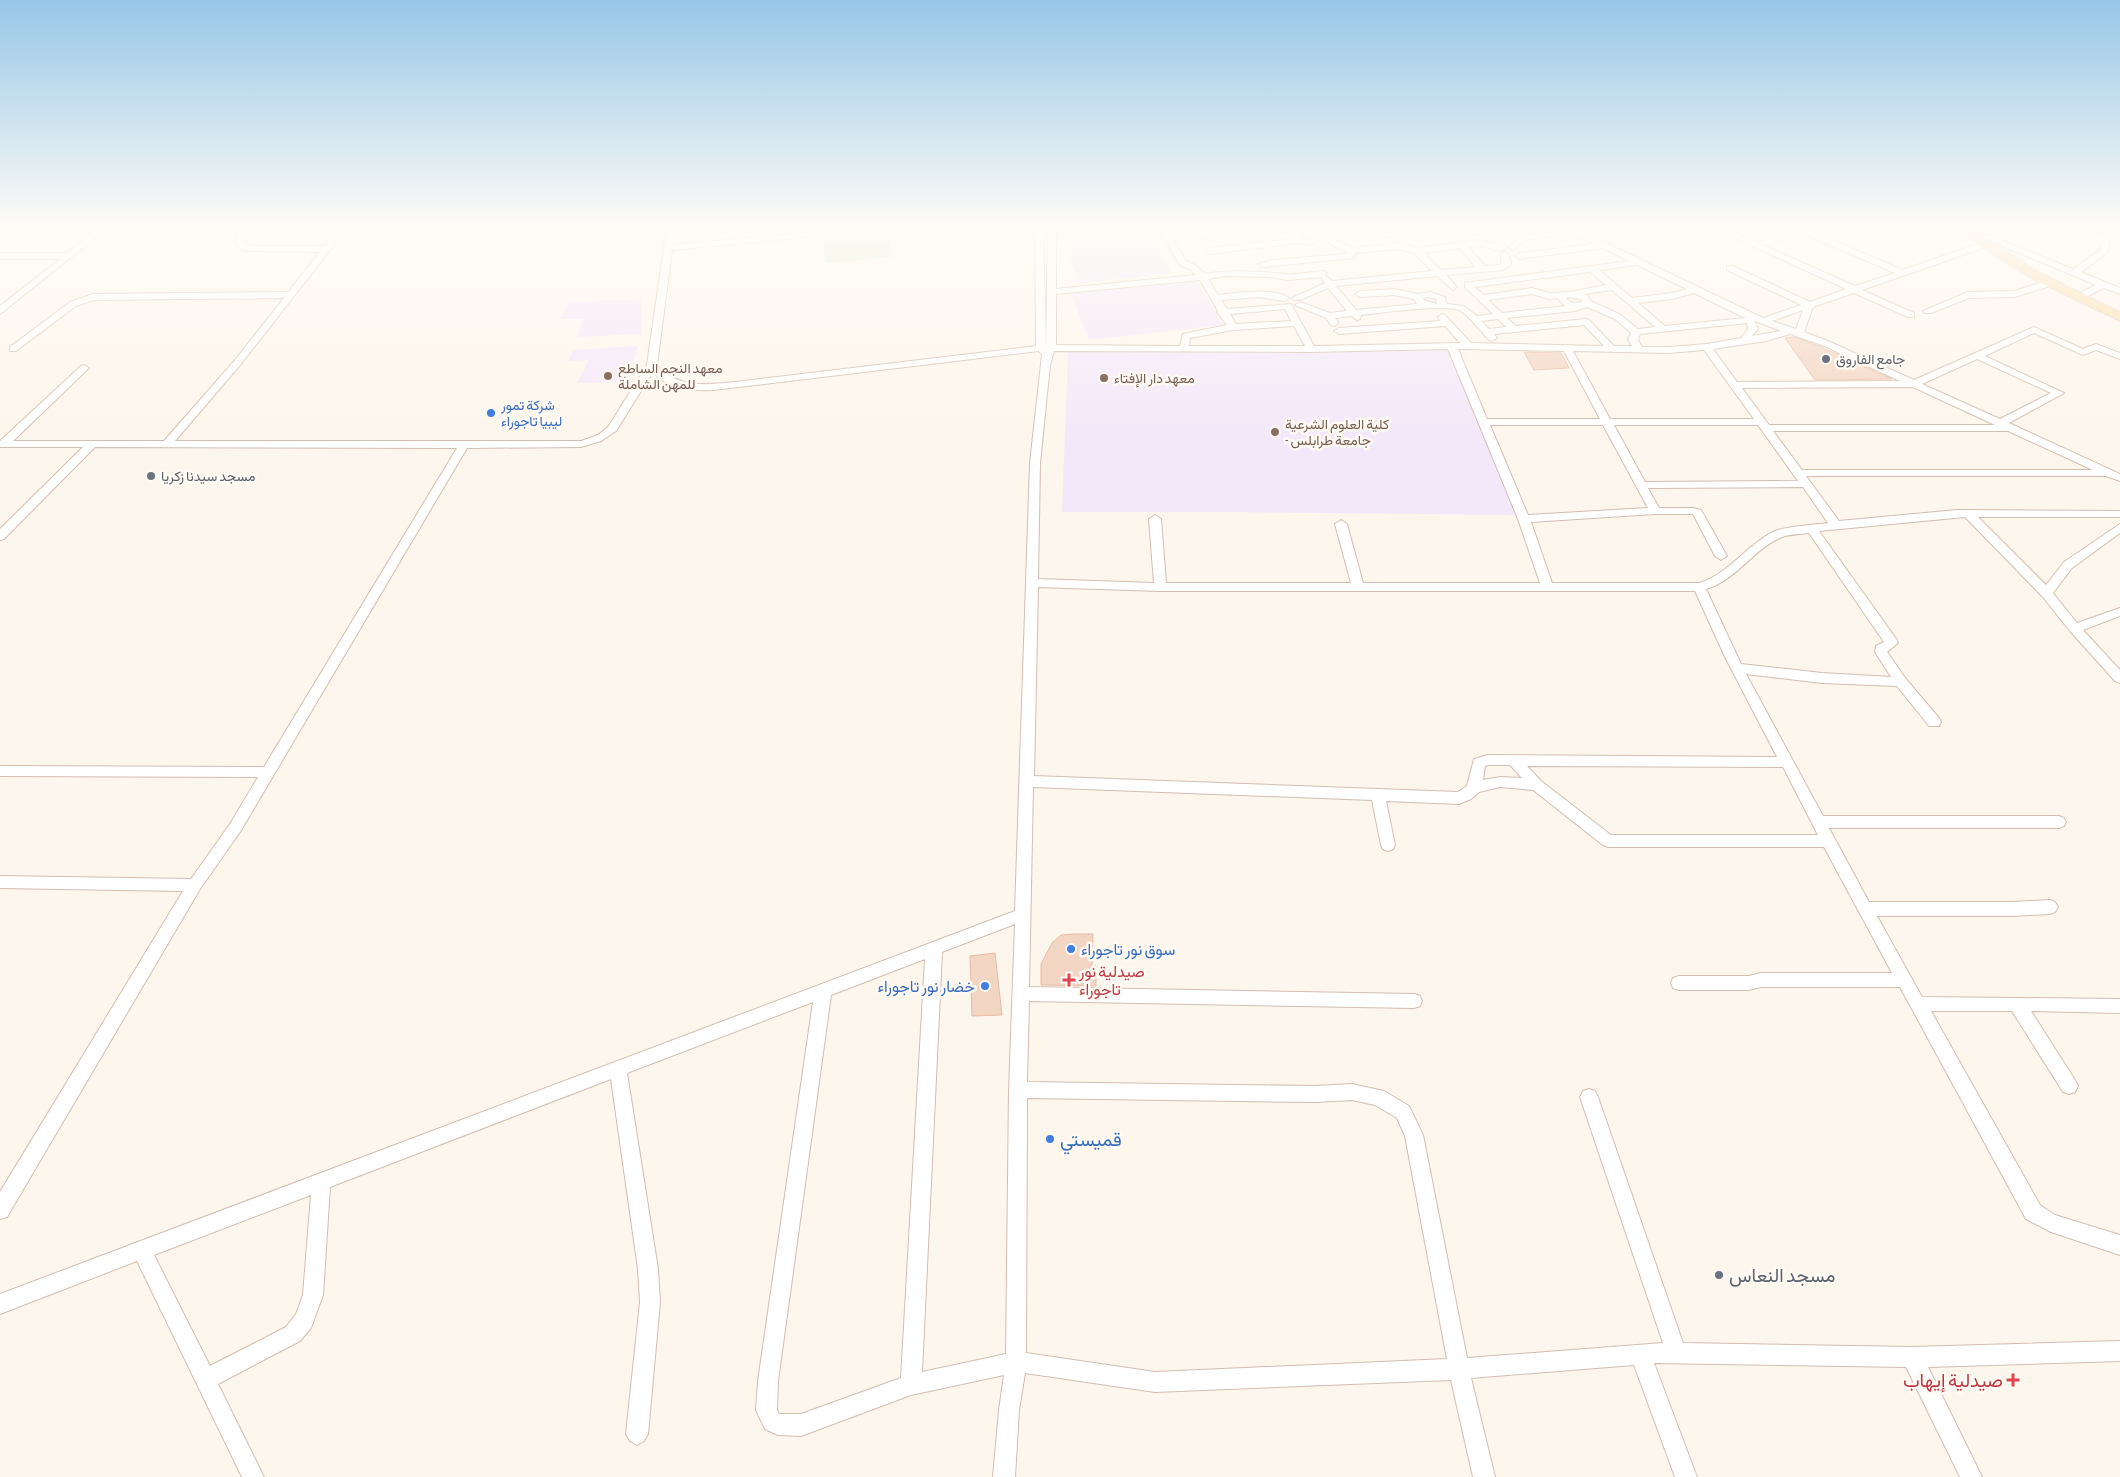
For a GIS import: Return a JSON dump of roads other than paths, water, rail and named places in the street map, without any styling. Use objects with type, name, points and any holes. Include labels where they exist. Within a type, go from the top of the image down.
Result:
[{"type":"main road","points":[[2077,296],[2120,317]]},
{"type":"main road","points":[[2089,296],[2120,309]]},
{"type":"street","points":[[0,311],[19,296]]},
{"type":"street","points":[[13,350],[73,304],[93,297],[292,296]]},
{"type":"street","points":[[168,443],[292,296]]},
{"type":"street","points":[[2,444],[581,444],[607,435],[652,365],[661,296]]},
{"type":"street","points":[[1040,296],[1041,331],[1047,350]]},
{"type":"street","points":[[1004,1477],[1009,1410],[1016,1362],[1018,1090],[1035,463],[1047,350],[1052,331],[1051,296]]},
{"type":"street","points":[[1233,327],[1214,298],[1237,296]]},
{"type":"street","points":[[1266,296],[1286,302],[1311,349]]},
{"type":"street","points":[[1299,302],[1309,296]]},
{"type":"street","points":[[1340,297],[1347,296]]},
{"type":"street","points":[[1414,296],[1422,296]]},
{"type":"street","points":[[1222,312],[1286,302],[1299,302],[1329,316],[1433,306],[1444,301],[1437,296]]},
{"type":"street","points":[[1480,296],[1513,329]]},
{"type":"street","points":[[1482,298],[1497,296]]},
{"type":"street","points":[[1564,296],[1561,297],[1562,301],[1574,307],[1611,348]]},
{"type":"street","points":[[1575,296],[1584,297],[1588,304],[1618,317],[1636,332],[1749,318]]},
{"type":"street","points":[[1624,296],[1662,328]]},
{"type":"street","points":[[1630,301],[1645,296]]},
{"type":"street","points":[[1706,296],[1749,318],[1763,321],[1825,343],[2120,478]]},
{"type":"street","points":[[1790,296],[1809,305]]},
{"type":"street","points":[[1763,321],[1835,296]]},
{"type":"street","points":[[1869,296],[1911,315]]},
{"type":"street","points":[[1928,311],[1966,296]]},
{"type":"street","points":[[1970,296],[1991,304],[2010,296]]},
{"type":"street","points":[[1340,297],[1367,329]]},
{"type":"street","points":[[1419,297],[1419,302],[1433,306],[1463,309],[1500,347]]},
{"type":"street","points":[[1473,319],[1588,304]]},
{"type":"street","points":[[652,365],[662,377],[678,384],[696,387],[761,382],[1047,350],[1311,349],[1468,346],[1669,350],[1707,347],[1794,332],[1809,305]]},
{"type":"street","points":[[1433,306],[1468,346]]},
{"type":"street","points":[[1618,317],[1645,314]]},
{"type":"street","points":[[1329,316],[1350,348]]},
{"type":"street","points":[[1744,340],[1753,329],[1749,318]]},
{"type":"street","points":[[1486,332],[1586,322]]},
{"type":"street","points":[[1184,348],[1186,336],[1233,327],[1297,323]]},
{"type":"street","points":[[1339,332],[1447,323]]},
{"type":"street","points":[[1734,385],[1914,384],[2035,330],[2084,352],[2096,347],[2120,356]]},
{"type":"street","points":[[1041,331],[1052,331]]},
{"type":"street","points":[[1636,332],[1633,340],[1638,348]]},
{"type":"street","points":[[1452,347],[1524,519],[1547,587]]},
{"type":"street","points":[[1707,347],[1836,525]]},
{"type":"street","points":[[1568,348],[1655,511]]},
{"type":"street","points":[[1483,422],[2006,426],[2059,393],[1977,356]]},
{"type":"street","points":[[2,444],[84,368]]},
{"type":"street","points":[[0,536],[92,444]]},
{"type":"street","points":[[0,1210],[195,885],[235,828],[464,445]]},
{"type":"street","points":[[1797,472],[2109,473]]},
{"type":"street","points":[[1641,485],[1806,484]]},
{"type":"street","points":[[1524,519],[1655,511],[1697,512],[1720,556]]},
{"type":"street","points":[[1033,583],[1160,587],[1699,587],[1714,583],[1750,552],[1779,534],[1836,525],[1968,513],[2120,514]]},
{"type":"street","points":[[1968,513],[2046,593],[2074,628],[2120,678]]},
{"type":"street","points":[[1155,519],[1160,587]]},
{"type":"street","points":[[1340,524],[1358,587]]},
{"type":"street","points":[[2046,593],[2068,565],[2120,528]]},
{"type":"street","points":[[1812,529],[1892,643],[1880,650],[1901,682],[1934,722]]},
{"type":"street","points":[[1699,587],[1737,668],[1865,909],[2035,1214],[2051,1222],[2120,1245]]},
{"type":"street","points":[[2074,628],[2120,612]]},
{"type":"street","points":[[1737,668],[1822,678],[1901,682]]},
{"type":"street","points":[[1513,759],[1536,785],[1608,842],[1829,841]]},
{"type":"street","points":[[1026,781],[1459,798],[1471,793],[1475,787],[1479,763],[1488,760],[1787,762]]},
{"type":"street","points":[[0,771],[268,772]]},
{"type":"street","points":[[1475,787],[1500,782],[1536,785]]},
{"type":"street","points":[[1378,795],[1388,845]]},
{"type":"street","points":[[1819,822],[2059,822]]},
{"type":"street","points":[[0,882],[195,885]]},
{"type":"street","points":[[1865,909],[2012,910],[2050,907]]},
{"type":"street","points":[[0,1304],[1024,914]]},
{"type":"street","points":[[911,1385],[934,948]]},
{"type":"street","points":[[1679,983],[1749,983],[1761,980],[1905,980]]},
{"type":"street","points":[[823,991],[768,1381],[766,1412],[771,1422],[782,1426],[801,1425],[911,1385],[1016,1362],[1155,1382],[1459,1369],[1640,1354],[1912,1357],[2120,1352]]},
{"type":"street","points":[[1022,994],[1414,1001]]},
{"type":"street","points":[[1919,1004],[2120,1006]]},
{"type":"street","points":[[2017,1004],[2069,1086]]},
{"type":"street","points":[[618,1069],[648,1269],[650,1302],[637,1434]]},
{"type":"street","points":[[1018,1090],[1315,1094],[1352,1092],[1378,1097],[1403,1112],[1414,1135],[1459,1369],[1484,1477]]},
{"type":"street","points":[[1589,1097],[1676,1354]]},
{"type":"street","points":[[205,1380],[293,1334],[303,1324],[310,1311],[313,1296],[321,1182]]},
{"type":"street","points":[[142,1250],[253,1477]]},
{"type":"street","points":[[1640,1354],[1686,1477]]},
{"type":"street","points":[[1912,1357],[1971,1477]]},
{"type":"place","name":"جامع الفاروق","points":[[1826,359]]},
{"type":"place","name":"معهد النجم الساطع للمهن الشاملة","points":[[608,376]]},
{"type":"place","name":"معهد دار الإفتاء","points":[[1104,378]]},
{"type":"place","name":"شركة تمور ليبيا تاجوراء","points":[[491,413]]},
{"type":"place","name":"كلية العلوم الشرعية - جامعة طرابلس","points":[[1275,432]]},
{"type":"place","name":"مسجد سيدنا زكريا","points":[[151,476]]},
{"type":"place","name":"سوق نور تاجوراء","points":[[1071,949]]},
{"type":"place","name":"صيدلية نور تاجوراء","points":[[1069,980]]},
{"type":"place","name":"خضار نور تاجوراء","points":[[985,986]]},
{"type":"place","name":"قميستي","points":[[1050,1139]]},
{"type":"place","name":"مسجد النعاس","points":[[1719,1275]]},
{"type":"place","name":"صيدلية إيهاب","points":[[2013,1380]]}]
